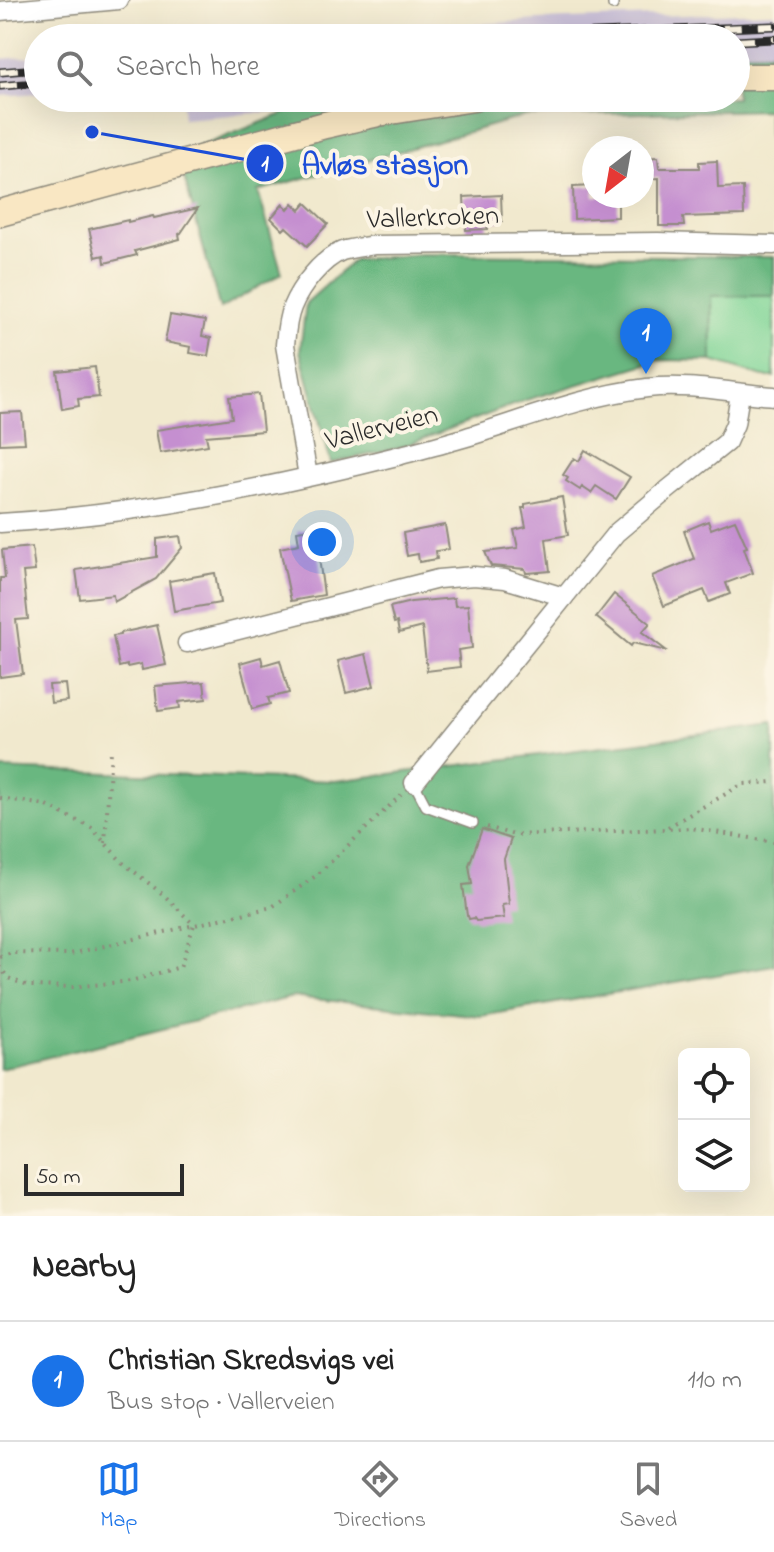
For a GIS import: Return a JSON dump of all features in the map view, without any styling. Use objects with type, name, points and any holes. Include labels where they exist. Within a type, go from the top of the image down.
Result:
[{"type":"street","points":[[0,11],[119,0]]},
{"type":"street","points":[[750,77],[774,77]]},
{"type":"street","points":[[0,213],[325,125],[384,112]]},
{"type":"street","name":"Vallerkroken","points":[[308,476],[288,369],[286,331],[292,307],[319,266],[342,251],[374,245],[658,242],[774,245]]},
{"type":"street","name":"Vallerveien","points":[[0,523],[47,520],[223,495],[458,440],[606,395],[650,388],[774,396]]},
{"type":"street","points":[[414,783],[616,533],[727,442],[735,424],[740,394]]},
{"type":"street","points":[[187,643],[438,579],[474,576],[505,579],[564,597]]},
{"type":"lane","points":[[414,783],[426,806],[473,823]]},
{"type":"path","points":[[105,843],[111,751]]},
{"type":"path","points":[[665,829],[743,784],[774,782]]},
{"type":"path","points":[[0,957],[12,953],[70,954],[272,907],[317,875],[414,783]]},
{"type":"path","points":[[0,798],[45,805],[92,828],[122,862],[165,896],[194,925]]},
{"type":"path","points":[[473,823],[514,835],[691,828],[774,842]]},
{"type":"path","points":[[0,967],[8,978],[28,986],[73,987],[131,981],[180,967],[194,925]]},
{"type":"shaded area","points":[[774,12],[774,52],[750,53],[750,24],[481,24]]},
{"type":"shaded area","points":[[24,57],[24,94],[0,96],[0,59]]},
{"type":"shaded area","points":[[182,112],[269,112],[183,119]]},
{"type":"green space","points":[[774,52],[774,180],[770,181],[768,110],[750,110],[750,53]]},
{"type":"green space","points":[[288,112],[687,112],[525,116],[258,191],[282,273],[220,309],[178,155]]},
{"type":"green space","points":[[422,254],[774,257],[774,296],[711,296],[712,361],[659,360],[526,400],[399,448],[331,463],[300,351],[306,303],[354,260]]},
{"type":"green space","points":[[711,296],[774,296],[774,377],[763,377],[712,361]]},
{"type":"green space","points":[[774,725],[774,965],[481,1016],[293,997],[0,1069],[0,769],[335,781]]},
{"type":"building","points":[[654,157],[658,157],[659,168],[699,168],[699,162],[717,161],[718,188],[743,187],[744,215],[683,217],[684,226],[659,226],[659,178],[654,178]]},
{"type":"building","points":[[573,187],[582,187],[582,208],[618,208],[618,217],[574,219]]},
{"type":"building","points":[[501,195],[502,221],[487,222],[488,229],[466,230],[464,197]]},
{"type":"building","points":[[293,203],[300,210],[306,203],[328,224],[307,246],[271,218],[283,204],[288,209]]},
{"type":"building","points":[[198,208],[179,234],[180,239],[105,263],[104,255],[96,257],[89,229]]},
{"type":"building","points":[[170,315],[205,321],[202,336],[211,338],[208,356],[190,353],[191,347],[165,342]]},
{"type":"building","points":[[95,367],[99,397],[78,399],[79,406],[62,409],[57,371]]},
{"type":"building","points":[[259,394],[263,431],[206,436],[208,445],[160,453],[156,430],[232,418],[229,397]]},
{"type":"building","points":[[22,412],[25,443],[0,444],[0,413]]},
{"type":"building","points":[[585,450],[630,477],[616,499],[596,486],[591,493],[566,481],[568,478],[563,475],[574,458],[579,461]]},
{"type":"building","points":[[562,497],[568,535],[546,539],[550,571],[526,573],[525,569],[491,566],[485,552],[518,548],[514,530],[526,527],[522,508],[525,504]]},
{"type":"building","points":[[735,520],[747,547],[744,548],[753,573],[726,583],[730,594],[709,602],[704,590],[664,606],[652,576],[694,559],[684,531],[708,521],[711,529]]},
{"type":"building","points":[[445,525],[449,549],[436,551],[437,559],[419,562],[418,554],[407,556],[403,533]]},
{"type":"building","points":[[315,528],[324,595],[291,601],[280,548],[299,544],[297,531]]},
{"type":"building","points":[[180,536],[182,548],[156,579],[114,602],[113,595],[80,599],[76,570],[157,557],[157,539]]},
{"type":"building","points":[[32,547],[35,571],[23,572],[28,619],[16,620],[23,674],[0,677],[0,578],[5,578],[2,550]]},
{"type":"building","points":[[215,573],[220,603],[174,611],[169,581]]},
{"type":"building","points":[[614,594],[650,623],[642,632],[667,651],[633,643],[631,646],[596,617]]},
{"type":"building","points":[[454,598],[455,606],[468,605],[472,648],[458,650],[460,667],[427,671],[422,627],[399,633],[390,607]]},
{"type":"building","points":[[157,625],[166,665],[142,670],[141,664],[119,667],[113,636]]},
{"type":"building","points":[[366,654],[374,686],[346,693],[338,661]]},
{"type":"building","points":[[261,657],[263,665],[280,660],[289,693],[268,698],[270,704],[252,709],[240,663]]},
{"type":"building","points":[[204,682],[206,699],[179,702],[180,708],[158,711],[155,686]]},
{"type":"building","points":[[65,684],[67,701],[51,703],[49,685]]},
{"type":"building","points":[[482,829],[511,839],[504,859],[509,904],[502,905],[504,918],[476,921],[467,916],[463,885],[472,884],[469,865]]},
{"type":"railway","points":[[750,27],[774,26]]},
{"type":"railway","points":[[750,40],[774,39]]},
{"type":"railway","points":[[0,72],[24,70]]},
{"type":"railway","points":[[0,86],[24,84]]},
{"type":"place","name":"Avløs stasjon","points":[[92,132]]},
{"type":"place","name":"Christian Skredsvigs vei","points":[[646,374]]}]
